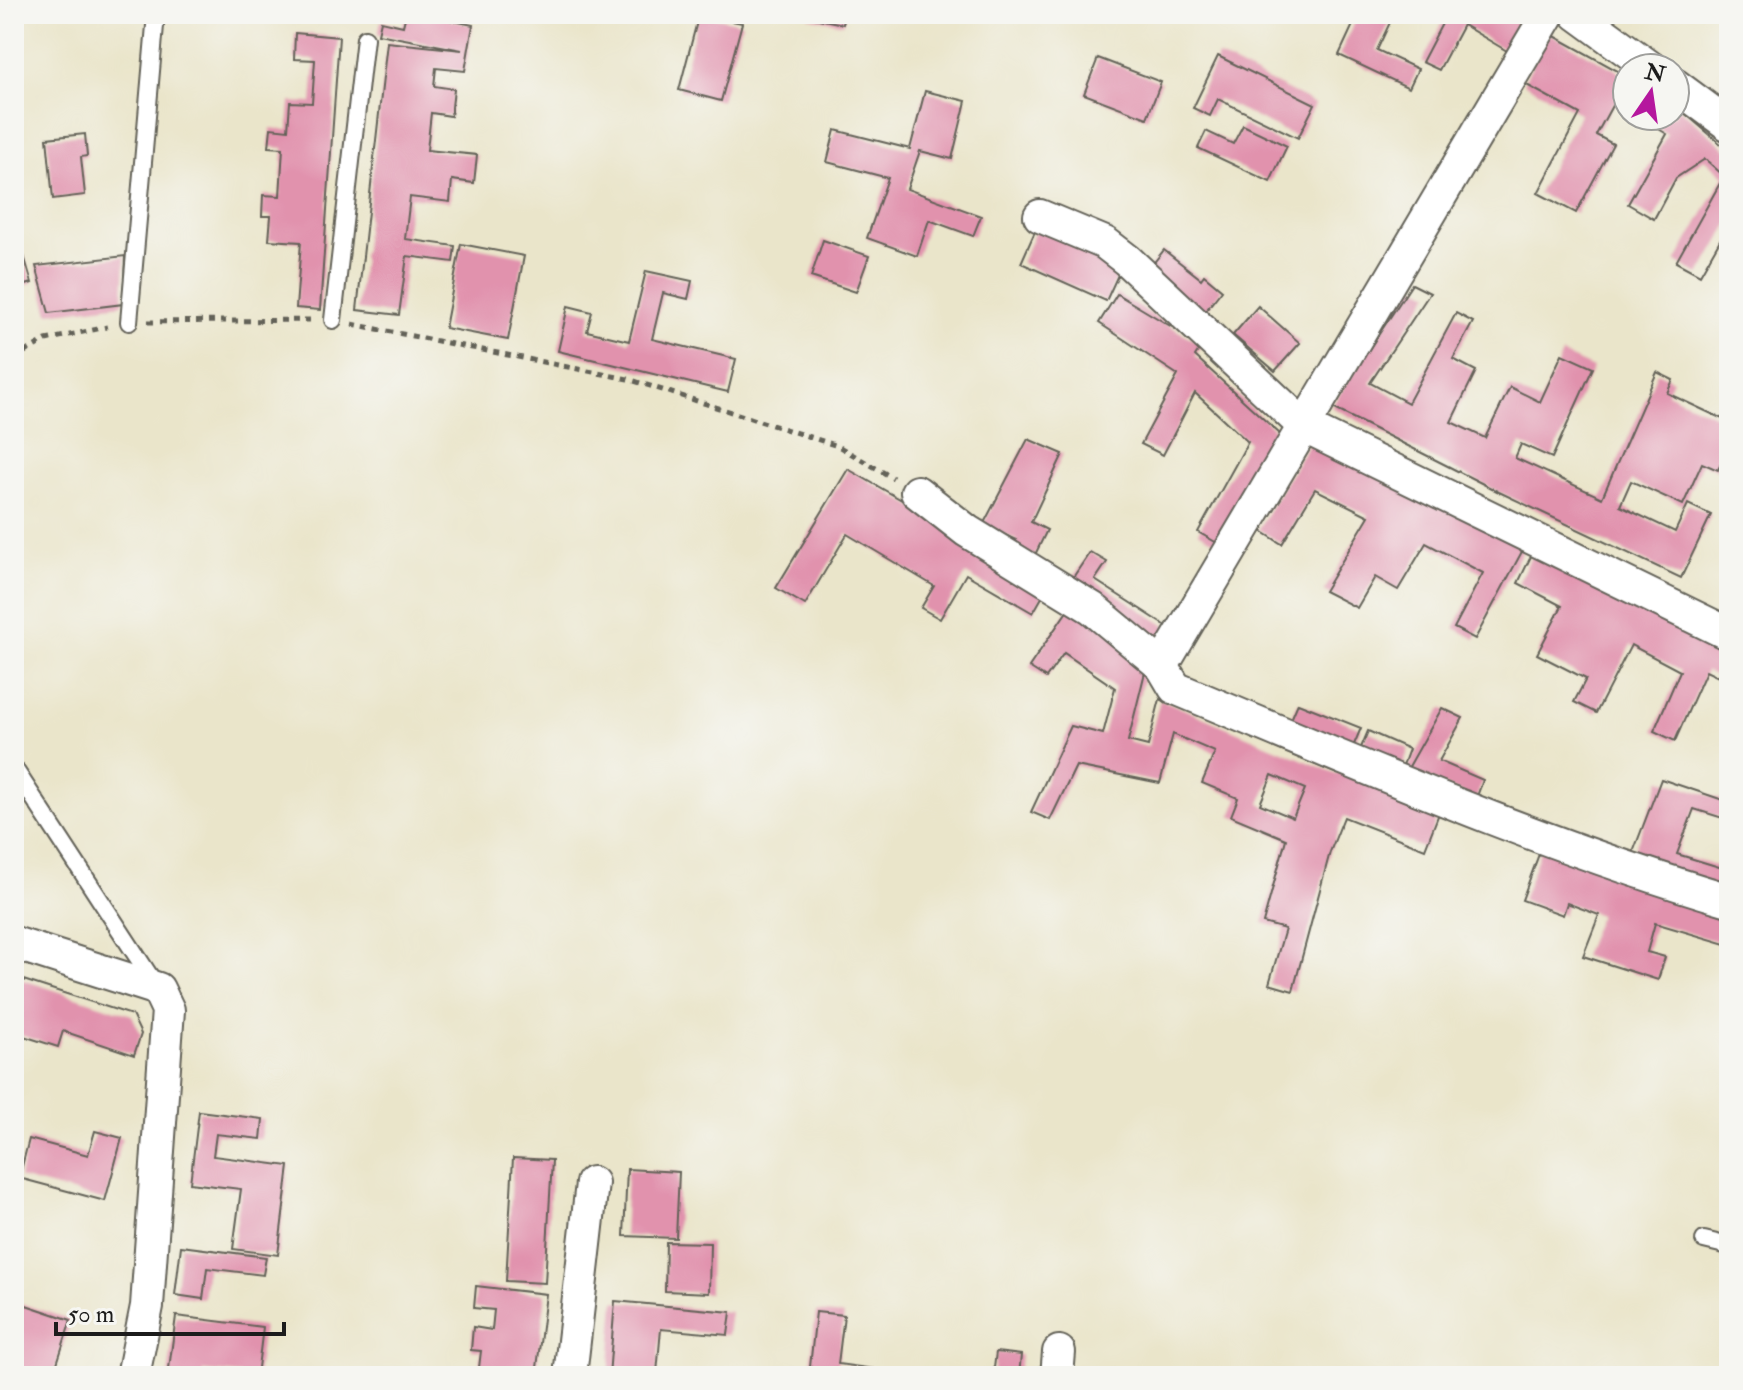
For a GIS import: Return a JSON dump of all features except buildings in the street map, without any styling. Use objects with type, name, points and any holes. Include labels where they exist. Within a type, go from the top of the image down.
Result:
[{"type":"street","points":[[1162,666],[1548,14]]},
{"type":"street","points":[[1577,14],[1629,52]]},
{"type":"street","points":[[1691,97],[1729,125]]},
{"type":"street","points":[[1040,216],[1105,243],[1127,260],[1305,427],[1729,634]]},
{"type":"street","points":[[917,492],[967,531],[1092,608],[1162,666],[1175,688],[1510,827],[1639,873],[1729,900]]},
{"type":"street","points":[[14,943],[158,989],[168,1010],[169,1034],[147,1306],[133,1376]]},
{"type":"street","points":[[570,1376],[592,1183]]},
{"type":"lane","points":[[129,322],[156,14]]},
{"type":"lane","points":[[333,320],[365,38]]},
{"type":"lane","points":[[14,768],[158,989]]},
{"type":"lane","points":[[1704,1240],[1729,1246]]},
{"type":"path","points":[[14,358],[46,340],[129,322],[333,320],[628,379],[838,446],[917,492]]}]
